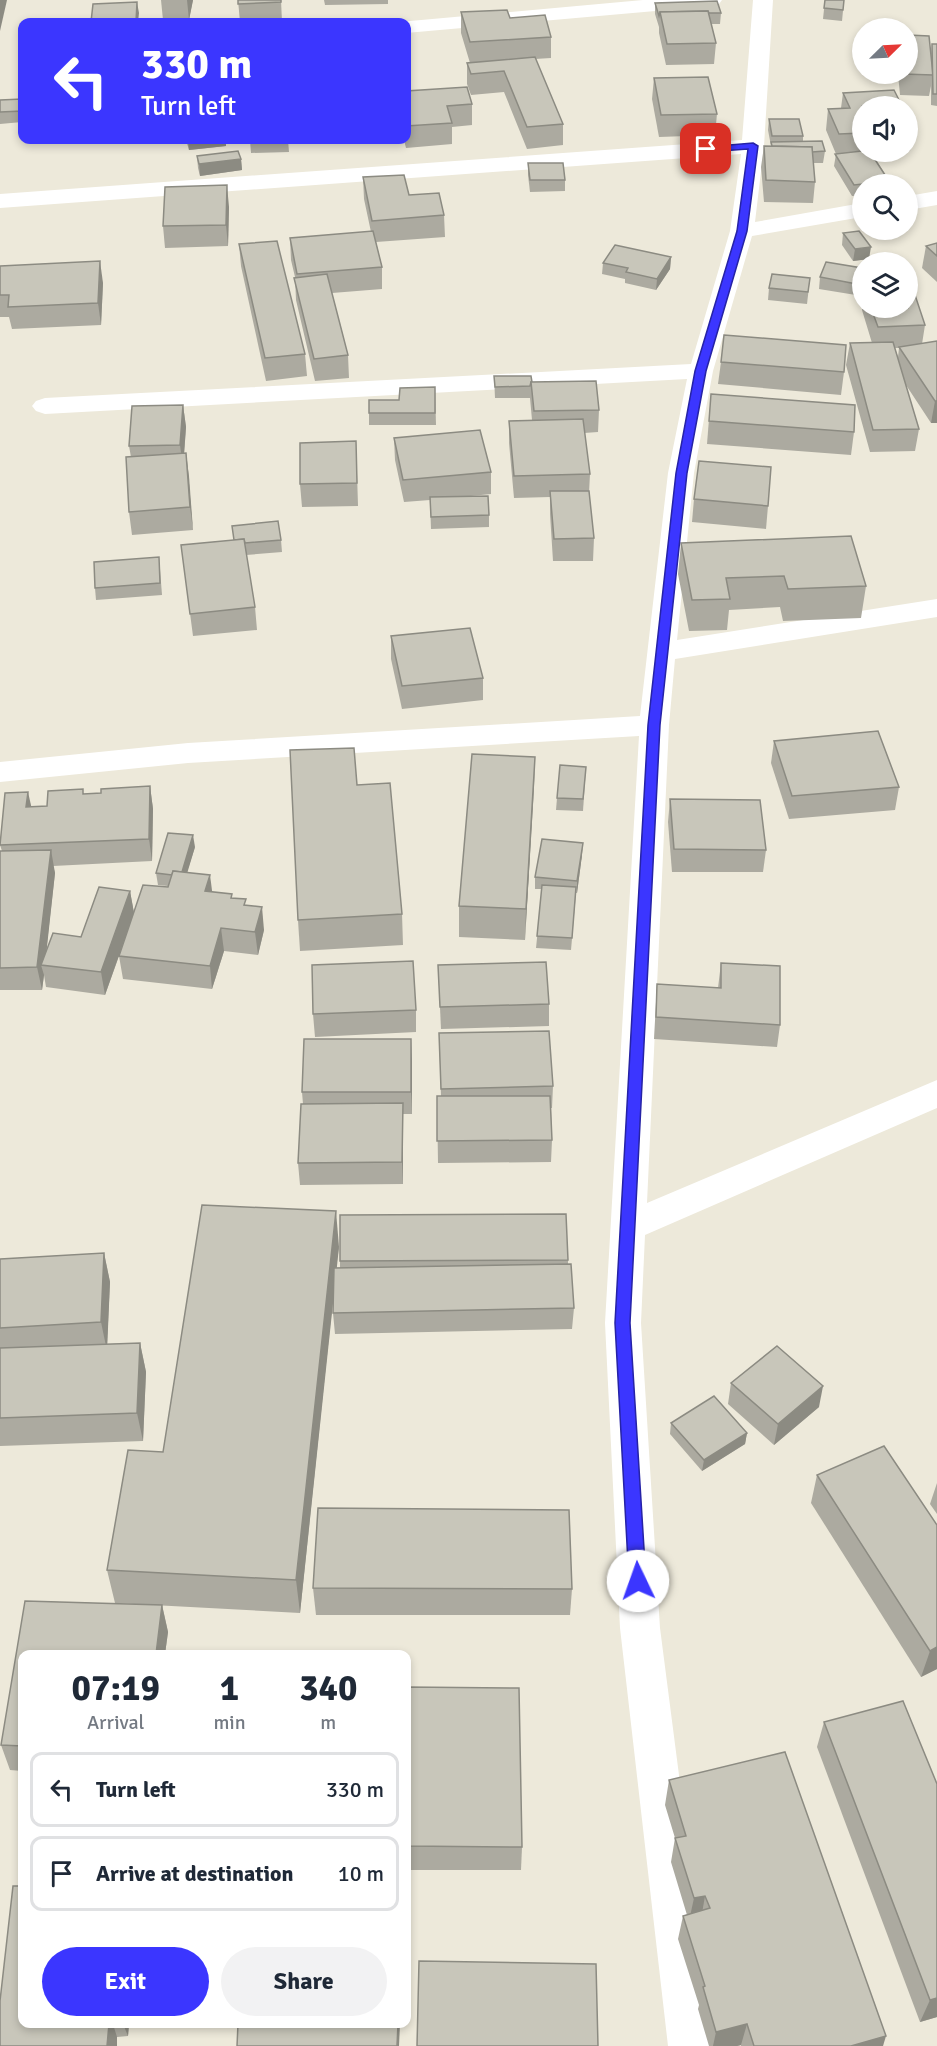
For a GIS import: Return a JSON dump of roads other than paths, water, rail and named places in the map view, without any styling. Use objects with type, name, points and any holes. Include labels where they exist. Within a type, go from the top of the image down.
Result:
[{"type":"street","points":[[411,27],[712,0]]},
{"type":"street","points":[[691,2046],[640,1628],[623,1323],[654,725],[661,652],[681,473],[701,371],[742,231],[753,146],[763,0]]},
{"type":"street","points":[[0,201],[753,146]]},
{"type":"street","points":[[918,201],[937,198]]},
{"type":"street","points":[[742,231],[852,212]]},
{"type":"street","points":[[45,406],[701,371]]},
{"type":"street","points":[[661,652],[937,608]]},
{"type":"street","points":[[0,772],[188,753],[654,725]]},
{"type":"street","points":[[628,1227],[937,1093]]}]
